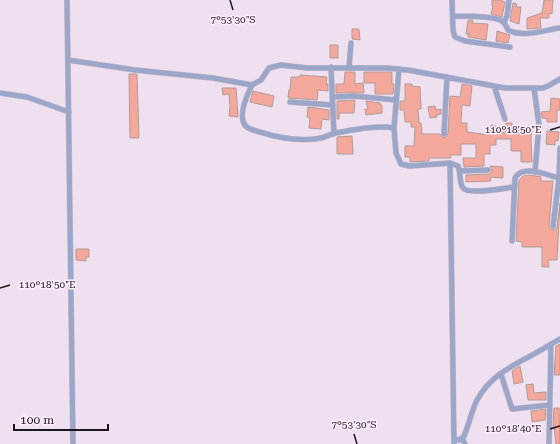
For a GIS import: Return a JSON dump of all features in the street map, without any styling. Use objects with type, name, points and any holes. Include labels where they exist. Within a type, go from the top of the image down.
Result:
[{"type":"street","points":[[67,0],[73,444]]},
{"type":"street","points":[[452,0],[454,36],[464,41],[510,47]]},
{"type":"street","points":[[504,22],[507,16],[509,0]]},
{"type":"street","points":[[453,16],[471,16],[500,20],[504,22],[508,30],[515,32],[535,33],[560,28]]},
{"type":"street","points":[[349,68],[351,43]]},
{"type":"street","points":[[68,60],[135,70],[213,78],[252,85]]},
{"type":"street","points":[[394,128],[360,129],[321,138],[298,140],[272,136],[248,128],[243,122],[242,116],[246,99],[252,85],[261,80],[271,66],[281,65],[307,68],[330,67],[399,69],[505,88],[543,88],[560,79]]},
{"type":"street","points":[[330,67],[334,134]]},
{"type":"street","points":[[399,69],[394,128],[396,153],[401,164],[410,166],[450,163],[457,166],[460,171],[463,188],[466,191],[514,187]]},
{"type":"street","points":[[444,134],[447,77]]},
{"type":"street","points":[[494,86],[506,119]]},
{"type":"street","points":[[534,88],[540,125],[535,172]]},
{"type":"street","points":[[0,93],[38,100],[69,112]]},
{"type":"street","points":[[332,97],[354,96],[396,100]]},
{"type":"street","points":[[290,102],[333,105]]},
{"type":"street","points":[[553,226],[559,179],[560,148]]},
{"type":"street","points":[[450,163],[454,442],[462,438],[466,432],[481,394],[501,374],[516,363],[560,340]]},
{"type":"street","points":[[460,171],[488,170]]},
{"type":"street","points":[[512,241],[515,178],[520,173],[526,171],[559,179]]},
{"type":"street","points":[[549,444],[550,344]]},
{"type":"street","points":[[501,374],[512,409],[550,405]]},
{"type":"street","points":[[462,438],[465,444]]},
{"type":"building","points":[[492,0],[502,0],[505,2],[502,17],[491,14],[493,6]]},
{"type":"building","points":[[544,0],[553,0],[552,14],[549,13],[549,18],[540,18],[541,28],[527,29],[527,18],[542,13]]},
{"type":"building","points":[[513,3],[517,4],[516,7],[521,7],[519,24],[510,21]]},
{"type":"building","points":[[468,20],[473,20],[472,23],[488,24],[486,40],[468,37],[469,33],[468,35],[466,34]]},
{"type":"building","points":[[352,29],[359,29],[360,40],[352,39]]},
{"type":"building","points":[[497,31],[510,35],[508,43],[496,41]]},
{"type":"building","points":[[330,45],[338,45],[338,58],[330,58]]},
{"type":"building","points":[[345,72],[355,72],[355,84],[363,83],[364,93],[336,93],[336,84],[344,84]]},
{"type":"building","points":[[364,72],[392,72],[392,84],[394,84],[393,94],[375,94],[375,83],[364,83]]},
{"type":"building","points":[[129,74],[137,74],[139,138],[130,138]]},
{"type":"building","points":[[300,75],[327,77],[326,84],[328,84],[328,91],[318,90],[317,100],[288,98],[291,77],[300,77]]},
{"type":"building","points":[[405,84],[412,84],[412,86],[420,87],[421,109],[418,109],[419,123],[421,123],[422,134],[440,134],[443,138],[447,136],[450,96],[460,97],[462,84],[472,86],[470,106],[462,105],[461,123],[467,123],[467,132],[490,135],[491,125],[496,126],[496,132],[506,132],[506,123],[512,123],[512,128],[532,130],[532,162],[521,162],[521,151],[511,151],[511,139],[496,139],[496,145],[490,145],[490,154],[484,154],[484,166],[464,167],[463,158],[476,158],[476,144],[461,144],[461,155],[450,155],[451,158],[429,158],[429,161],[410,162],[410,157],[405,157],[405,146],[414,146],[415,127],[411,127],[411,122],[405,122],[404,110],[400,110],[400,101],[405,101]]},
{"type":"building","points":[[222,88],[236,88],[238,117],[229,116],[229,94],[223,95]]},
{"type":"building","points":[[253,91],[274,96],[272,107],[250,102]]},
{"type":"building","points":[[551,98],[560,99],[560,110],[557,110],[557,122],[547,122],[547,119],[542,118],[541,112],[550,111]]},
{"type":"building","points":[[355,100],[354,113],[339,113],[339,119],[337,119],[337,101]]},
{"type":"building","points":[[366,101],[380,103],[380,105],[382,105],[382,113],[366,115],[365,109],[368,109]]},
{"type":"building","points":[[435,106],[436,110],[441,109],[441,114],[436,115],[437,117],[430,118],[428,107]]},
{"type":"building","points":[[308,107],[329,110],[329,120],[322,119],[321,129],[309,128],[310,118],[307,117]]},
{"type":"building","points":[[547,131],[559,132],[558,141],[555,140],[555,145],[546,144]]},
{"type":"building","points":[[352,136],[353,154],[337,154],[337,137]]},
{"type":"building","points":[[490,166],[503,167],[503,178],[490,177],[491,181],[466,182],[466,175],[490,174],[492,170]]},
{"type":"building","points":[[530,175],[541,177],[541,181],[553,181],[549,226],[552,230],[557,227],[560,203],[557,260],[548,260],[549,267],[542,267],[542,247],[522,247],[522,242],[516,241],[519,180],[523,176]]},
{"type":"building","points":[[76,249],[89,249],[89,257],[86,257],[86,261],[76,260]]},
{"type":"building","points":[[560,344],[560,375],[554,375],[556,346]]},
{"type":"building","points":[[520,366],[523,382],[514,384],[512,371]]},
{"type":"building","points":[[533,384],[534,393],[546,392],[546,400],[528,400],[526,385]]},
{"type":"building","points":[[554,408],[559,408],[560,444],[556,444],[553,427]]},
{"type":"building","points":[[546,409],[545,420],[532,422],[531,411]]}]
